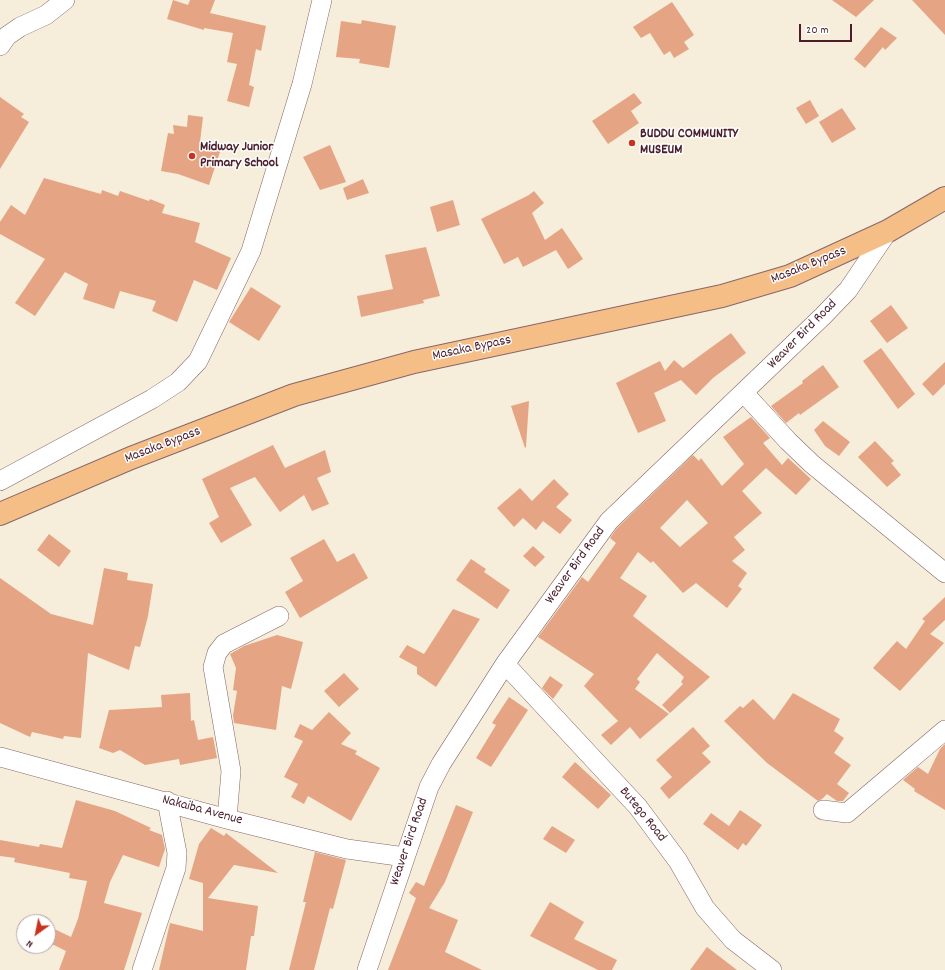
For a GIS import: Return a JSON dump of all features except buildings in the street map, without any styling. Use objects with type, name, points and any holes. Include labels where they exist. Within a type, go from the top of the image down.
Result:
[{"type":"highway","name":"Masaka Bypass","points":[[0,514],[131,458],[294,395],[414,362],[722,296],[790,276],[888,231],[945,198]]},
{"type":"street","points":[[0,46],[7,36],[20,27],[46,16],[65,0]]},
{"type":"street","points":[[0,481],[152,399],[178,382],[198,361],[251,251],[302,84],[322,0]]},
{"type":"street","name":"Weaver Bird Road","points":[[367,970],[432,781],[505,664],[609,522],[744,393],[848,290],[888,231]]},
{"type":"street","points":[[744,393],[788,441],[812,464],[945,573]]},
{"type":"street","points":[[227,819],[232,770],[214,667],[217,653],[224,644],[279,616]]},
{"type":"street","name":"Butego Road","points":[[505,664],[638,807],[678,862],[705,908],[733,940],[772,970]]},
{"type":"street","points":[[824,810],[847,813],[945,730]]},
{"type":"street","name":"Nakaiba Avenue","points":[[0,757],[167,801],[227,819],[347,849],[405,857]]},
{"type":"street","points":[[142,970],[176,868],[176,846],[167,801]]},
{"type":"place","name":"BUDDU COMMUNITY MUSEUM","points":[[632,143]]},
{"type":"place","name":"Midway Junior Primary School","points":[[192,156]]}]
